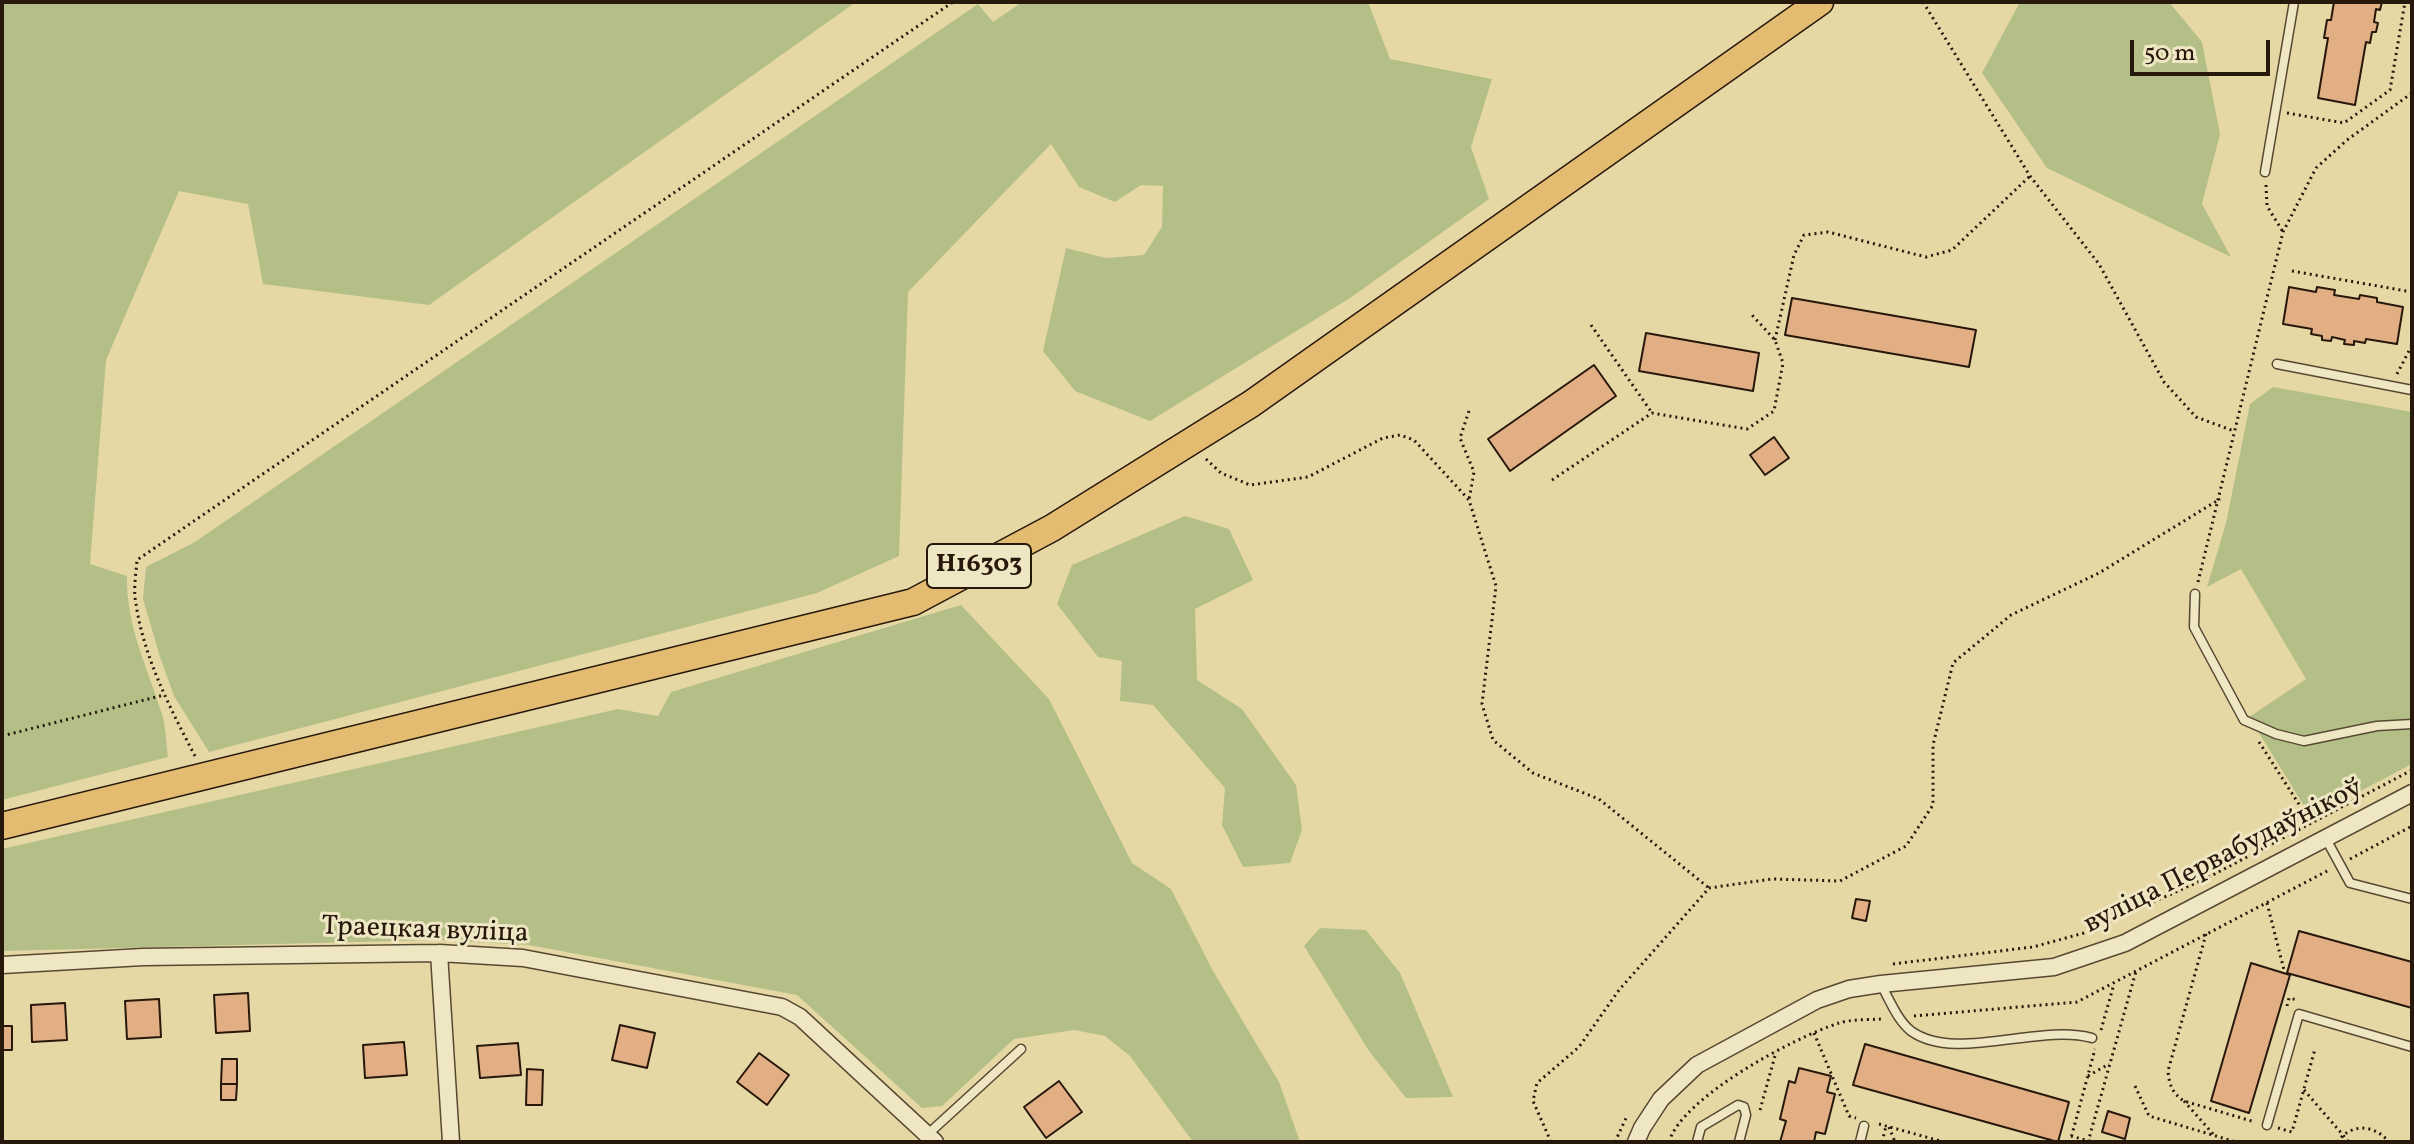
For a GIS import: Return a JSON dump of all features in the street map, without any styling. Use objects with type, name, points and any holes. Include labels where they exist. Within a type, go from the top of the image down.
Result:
[{"type":"main road","name":"Н16303","points":[[2,826],[913,602],[1052,528],[1251,404],[1820,2]]},
{"type":"street","name":"вуліца Первабудаўнікоў","points":[[1636,1142],[1661,1099],[1697,1065],[1817,1000],[1849,989],[2054,967],[2090,956],[2125,943],[2412,793]]},
{"type":"street","name":"Траецкая вуліца","points":[[2,965],[143,957],[439,953],[523,958],[782,1007],[800,1017],[931,1138]]},
{"type":"street","points":[[439,953],[451,1142]]},
{"type":"lane","points":[[2265,172],[2294,2]]},
{"type":"lane","points":[[2277,364],[2412,390]]},
{"type":"lane","points":[[2195,594],[2194,627],[2244,720],[2276,734],[2304,741],[2377,726],[2412,724]]},
{"type":"lane","points":[[2325,838],[2350,883],[2412,899]]},
{"type":"lane","points":[[1881,984],[1909,1030],[1925,1039],[1956,1044],[2073,1033],[2096,1037]]},
{"type":"lane","points":[[2267,1125],[2299,1014],[2412,1047]]},
{"type":"lane","points":[[931,1138],[1021,1049]]},
{"type":"lane","points":[[1697,1142],[1701,1127],[1738,1105],[1744,1107],[1746,1115],[1739,1142]]},
{"type":"lane","points":[[1860,1142],[1863,1123]]},
{"type":"path","points":[[205,777],[164,695],[147,646],[135,602],[137,560],[953,2]]},
{"type":"path","points":[[1923,2],[2030,176],[2099,264],[2164,382],[2196,417],[2234,431]]},
{"type":"path","points":[[2275,111],[2344,123],[2390,90],[2405,2]]},
{"type":"path","points":[[2402,20],[2412,22]]},
{"type":"path","points":[[2195,594],[2283,232],[2316,168],[2347,140],[2412,93]]},
{"type":"path","points":[[2265,172],[2267,206],[2283,232]]},
{"type":"path","points":[[1775,340],[1794,255],[1804,235],[1828,232],[1926,257],[1952,250],[2030,176]]},
{"type":"path","points":[[2292,271],[2412,292]]},
{"type":"path","points":[[1552,480],[1652,413],[1747,429],[1774,411],[1783,363],[1775,340],[1752,315]]},
{"type":"path","points":[[1591,325],[1652,413]]},
{"type":"path","points":[[2397,374],[2412,345]]},
{"type":"path","points":[[1469,411],[1460,438],[1474,472],[1469,500]]},
{"type":"path","points":[[1189,443],[1221,473],[1250,485],[1308,477],[1383,438],[1400,435],[1414,440],[1469,500],[1496,586],[1482,704],[1493,740],[1533,773],[1599,799],[1709,888]]},
{"type":"path","points":[[1551,1142],[1533,1101],[1537,1083],[1579,1047],[1619,990],[1709,888],[1772,879],[1840,881],[1906,846],[1933,805],[1933,745],[1953,663],[2011,615],[2099,573],[2220,499]]},
{"type":"path","points":[[2,736],[164,695]]},
{"type":"path","points":[[2244,720],[2311,823]]},
{"type":"path","points":[[1880,965],[2033,947],[2084,933],[2207,878],[2412,770]]},
{"type":"path","points":[[2267,903],[2284,970]]},
{"type":"path","points":[[2206,934],[2168,1071],[2172,1089],[2215,1136]]},
{"type":"path","points":[[2095,1049],[2070,1140],[2090,1142],[2136,971]]},
{"type":"path","points":[[2096,1037],[2114,982]]},
{"type":"path","points":[[2285,1012],[2289,998],[2303,1002]]},
{"type":"path","points":[[1814,1033],[1849,1116],[1863,1123]]},
{"type":"path","points":[[2184,1101],[2292,1132],[2315,1049]]},
{"type":"path","points":[[1759,1112],[1776,1052]]},
{"type":"path","points":[[2088,1076],[2109,1064]]},
{"type":"path","points":[[2135,1086],[2149,1116],[2236,1142]]},
{"type":"path","points":[[2304,1090],[2349,1142]]},
{"type":"path","points":[[1615,1142],[1631,1110]]},
{"type":"path","points":[[1874,1123],[1944,1142]]},
{"type":"path","points":[[1882,1142],[1888,1126]]},
{"type":"path","points":[[1888,1126],[1895,1142]]},
{"type":"path","points":[[2337,1142],[2342,1135],[2354,1129],[2366,1128],[2378,1131],[2389,1142]]},
{"type":"green space","points":[[2,2],[856,2],[429,305],[263,284],[248,204],[179,191],[106,360],[90,564],[127,576],[130,612],[162,714],[168,757],[2,800]]},
{"type":"green space","points":[[1022,2],[1368,2],[1390,59],[1492,79],[1471,147],[1489,199],[1350,298],[1150,421],[1075,391],[1043,351],[1066,248],[1106,258],[1144,255],[1162,227],[1163,186],[1141,185],[1115,202],[1079,187],[1051,144],[908,292],[899,556],[817,593],[209,752],[174,696],[160,657],[143,599],[146,567],[195,542],[978,4],[993,22]]},
{"type":"green space","points":[[2020,2],[2169,2],[2202,42],[2220,134],[2202,204],[2231,257],[2047,168],[1982,73]]},
{"type":"green space","points":[[2273,387],[2412,412],[2412,764],[2311,817],[2249,717],[2306,679],[2241,569],[2207,587],[2226,523],[2250,404]]},
{"type":"green space","points":[[1185,516],[1229,529],[1253,580],[1195,609],[1197,680],[1242,709],[1296,785],[1302,830],[1290,863],[1243,867],[1222,825],[1225,788],[1153,705],[1120,701],[1122,661],[1098,657],[1057,604],[1072,565]]},
{"type":"green space","points":[[961,605],[1049,699],[1132,863],[1171,889],[1213,971],[1279,1082],[1300,1142],[1193,1142],[1130,1056],[1105,1036],[1074,1030],[1014,1039],[942,1106],[922,1108],[797,995],[529,945],[436,940],[2,951],[2,849],[618,709],[658,716],[671,692]]},
{"type":"green space","points":[[1320,928],[1366,930],[1400,973],[1453,1097],[1406,1098],[1369,1051],[1304,946]]},
{"type":"building","points":[[2334,2],[2382,2],[2380,10],[2376,9],[2376,32],[2372,32],[2370,43],[2366,42],[2355,105],[2318,98],[2328,38],[2324,38],[2327,20],[2331,20]]},
{"type":"building","points":[[2289,287],[2316,292],[2317,287],[2335,290],[2334,295],[2359,299],[2360,295],[2403,307],[2397,344],[2366,339],[2365,343],[2354,341],[2354,345],[2344,344],[2345,340],[2332,337],[2331,341],[2322,340],[2322,336],[2311,334],[2312,329],[2283,324]]},
{"type":"building","points":[[1792,298],[1976,330],[1969,367],[1785,335]]},
{"type":"building","points":[[1646,333],[1759,353],[1753,391],[1639,371]]},
{"type":"building","points":[[1594,365],[1616,396],[1510,471],[1488,439]]},
{"type":"building","points":[[1774,437],[1789,458],[1765,475],[1750,455]]},
{"type":"building","points":[[1856,899],[1870,901],[1866,921],[1852,918]]},
{"type":"building","points":[[2299,931],[2412,962],[2412,1008],[2287,973]]},
{"type":"building","points":[[2251,963],[2290,975],[2249,1113],[2211,1101]]},
{"type":"building","points":[[248,993],[250,1031],[216,1033],[214,995]]},
{"type":"building","points":[[159,999],[161,1037],[127,1039],[125,1001]]},
{"type":"building","points":[[65,1003],[67,1040],[32,1042],[31,1005]]},
{"type":"building","points":[[620,1025],[655,1033],[647,1068],[612,1060]]},
{"type":"building","points":[[2,1026],[12,1026],[12,1050],[2,1050]]},
{"type":"building","points":[[404,1042],[407,1075],[365,1078],[363,1045]]},
{"type":"building","points":[[518,1043],[521,1075],[480,1078],[477,1046]]},
{"type":"building","points":[[1865,1044],[2069,1102],[2058,1142],[1853,1085]]},
{"type":"building","points":[[759,1053],[789,1075],[767,1105],[737,1082]]},
{"type":"building","points":[[222,1059],[237,1059],[237,1084],[221,1084]]},
{"type":"building","points":[[1799,1068],[1831,1076],[1827,1092],[1835,1094],[1825,1134],[1816,1132],[1814,1142],[1780,1142],[1786,1121],[1780,1119],[1789,1081],[1795,1083]]},
{"type":"building","points":[[527,1069],[543,1070],[542,1105],[526,1105]]},
{"type":"building","points":[[1059,1081],[1082,1112],[1046,1138],[1024,1107]]},
{"type":"building","points":[[221,1084],[237,1084],[236,1100],[221,1100]]},
{"type":"building","points":[[2108,1111],[2130,1118],[2125,1139],[2102,1132]]}]
